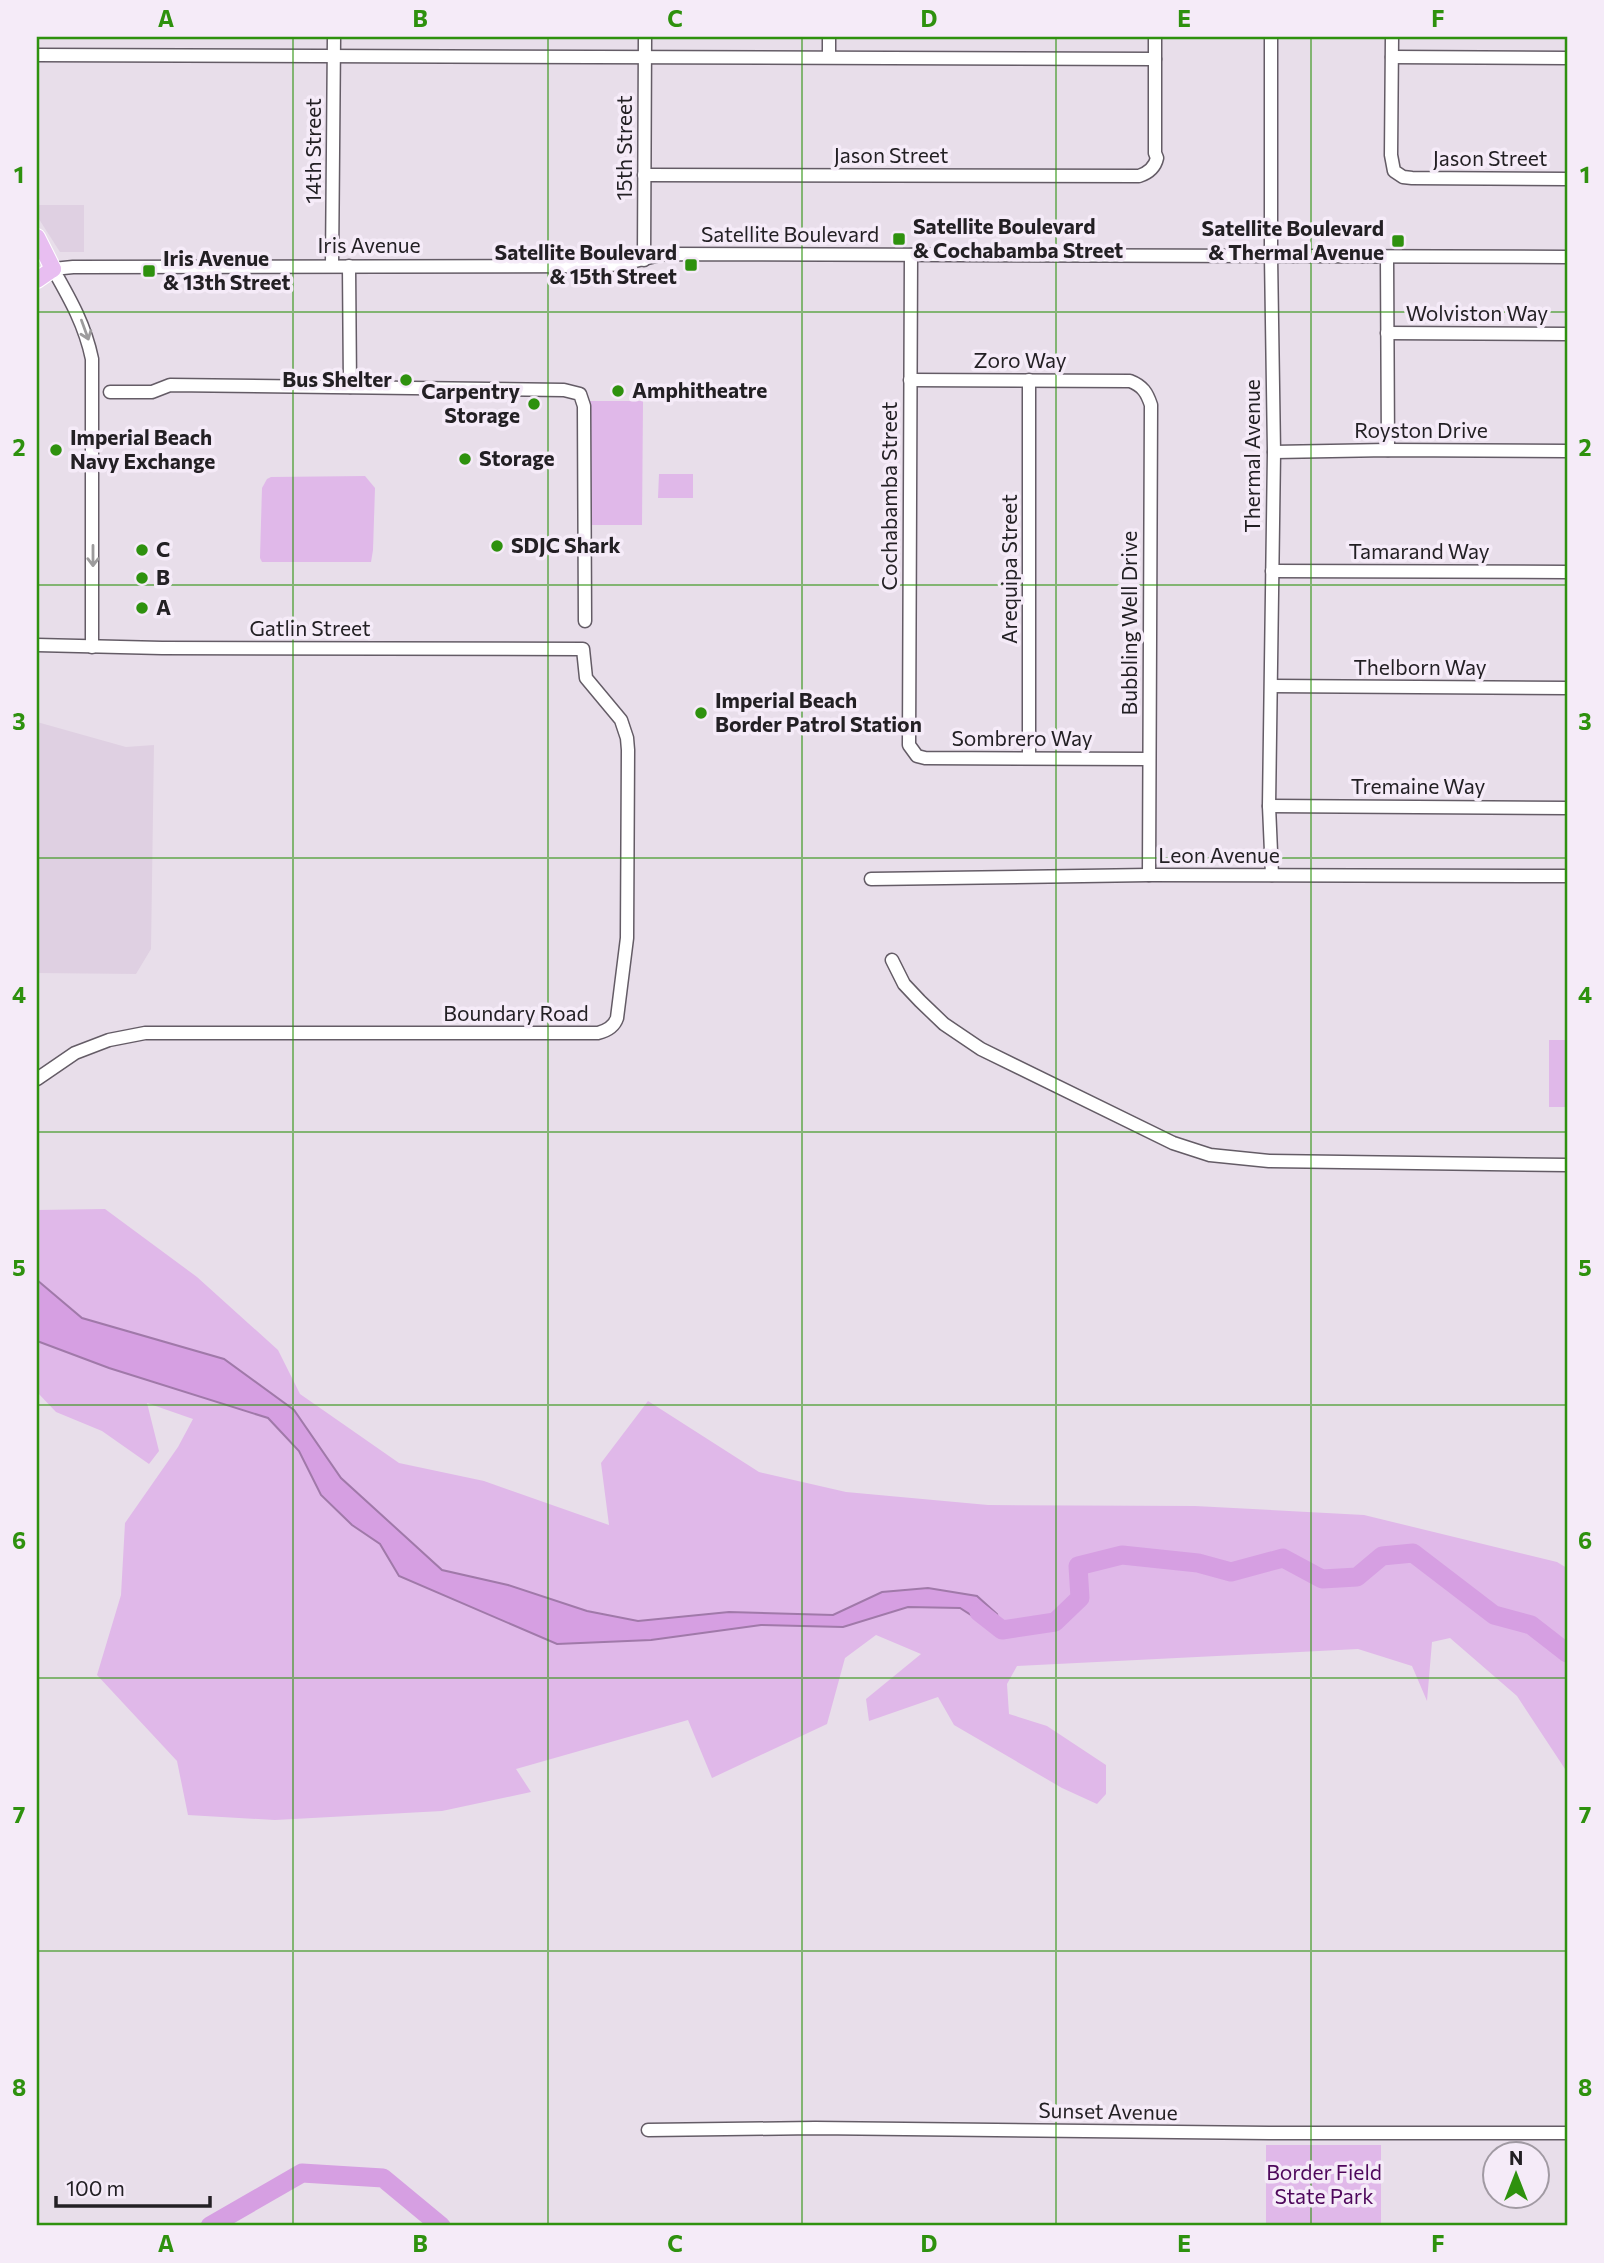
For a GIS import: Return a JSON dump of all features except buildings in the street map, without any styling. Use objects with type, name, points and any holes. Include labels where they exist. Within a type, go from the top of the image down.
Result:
[{"type":"main road","points":[[37,237],[45,268],[37,280]]},
{"type":"main road","points":[[37,257],[45,268]]},
{"type":"street","name":"14th Street","points":[[332,265],[334,37]]},
{"type":"street","name":"15th Street","points":[[644,260],[645,37]]},
{"type":"street","points":[[829,37],[829,57]]},
{"type":"street","points":[[37,54],[1155,59],[1155,37]]},
{"type":"street","name":"Thermal Avenue","points":[[1271,37],[1270,256],[1274,452],[1269,806],[1272,875]]},
{"type":"street","points":[[1392,37],[1392,57],[1567,58]]},
{"type":"street","name":"Jason Street","points":[[1392,57],[1394,171],[1403,177],[1412,178],[1567,179]]},
{"type":"street","name":"Jason Street","points":[[644,175],[1139,176],[1155,165],[1157,158],[1155,59]]},
{"type":"street","name":"Satellite Boulevard","points":[[644,260],[664,254],[1567,257]]},
{"type":"street","name":"Cochabamba Street","points":[[908,737],[911,255]]},
{"type":"street","points":[[1387,257],[1388,450]]},
{"type":"street","name":"Iris Avenue","points":[[45,268],[602,265],[644,260]]},
{"type":"street","points":[[349,265],[350,387]]},
{"type":"street","points":[[45,268],[81,319],[92,359],[92,647]]},
{"type":"street","name":"Wolviston Way","points":[[1387,333],[1567,334]]},
{"type":"street","name":"Zoro Way","points":[[910,380],[1130,381]]},
{"type":"street","name":"Arequipa Street","points":[[1029,380],[1029,757]]},
{"type":"street","name":"Bubbling Well Drive","points":[[1130,381],[1139,384],[1146,392],[1151,405],[1149,875]]},
{"type":"street","points":[[110,392],[152,392],[170,385],[565,390],[580,394],[584,406],[584,621]]},
{"type":"street","name":"Royston Drive","points":[[1274,452],[1567,451]]},
{"type":"street","name":"Tamarand Way","points":[[1272,571],[1567,572]]},
{"type":"street","name":"Gatlin Street","points":[[37,645],[583,649]]},
{"type":"street","name":"Boundary Road","points":[[37,1079],[75,1053],[109,1040],[145,1033],[598,1033],[607,1030],[617,1018],[627,938],[633,819],[624,728],[614,711],[586,678],[583,649]]},
{"type":"street","name":"Thelborn Way","points":[[1272,686],[1567,688]]},
{"type":"street","name":"Sombrero Way","points":[[908,737],[909,745],[917,756],[925,758],[1149,759]]},
{"type":"street","name":"Tremaine Way","points":[[1269,806],[1567,808]]},
{"type":"street","name":"Leon Avenue","points":[[872,879],[1149,875],[1567,876]]},
{"type":"street","points":[[892,960],[904,984],[920,1001],[944,1024],[981,1049],[1173,1143],[1210,1155],[1269,1161],[1567,1165]]},
{"type":"street","name":"Sunset Avenue","points":[[648,2130],[815,2128],[1567,2133]]},
{"type":"shaded area","points":[[37,205],[84,205],[84,252],[60,252],[37,216]]},
{"type":"shaded area","points":[[37,722],[126,747],[154,745],[151,949],[136,974],[37,973]]},
{"type":"shaded area","points":[[37,1280],[82,1318],[224,1359],[294,1410],[341,1478],[442,1570],[508,1585],[587,1611],[638,1621],[729,1612],[833,1615],[882,1592],[928,1588],[977,1596],[997,1614],[1002,1635],[960,1608],[908,1607],[843,1627],[761,1625],[651,1640],[557,1644],[399,1576],[380,1544],[352,1525],[321,1495],[299,1451],[268,1418],[109,1368],[37,1341]]},
{"type":"green space","points":[[590,401],[643,401],[642,525],[589,525]]},
{"type":"green space","points":[[659,474],[693,474],[693,498],[658,498]]},
{"type":"green space","points":[[365,476],[375,488],[371,562],[262,562],[262,488],[267,479]]},
{"type":"green space","points":[[1549,1040],[1567,1040],[1567,1107],[1549,1107]]},
{"type":"green space","points":[[105,1209],[197,1277],[278,1350],[300,1394],[399,1463],[484,1481],[609,1525],[601,1463],[648,1401],[759,1472],[846,1492],[988,1505],[1195,1506],[1364,1515],[1557,1562],[1567,1568],[1567,1772],[1517,1696],[1450,1638],[1432,1642],[1427,1701],[1412,1666],[1358,1649],[1017,1666],[1007,1684],[1009,1714],[1047,1726],[1106,1765],[1106,1794],[1097,1804],[1062,1788],[954,1725],[938,1697],[869,1721],[866,1699],[921,1654],[876,1635],[845,1658],[827,1724],[712,1778],[688,1720],[516,1769],[531,1792],[442,1811],[275,1820],[188,1815],[177,1761],[97,1675],[121,1595],[125,1523],[178,1447],[193,1419],[147,1403],[159,1451],[149,1464],[102,1431],[56,1412],[37,1392],[37,1340],[109,1368],[268,1418],[299,1451],[321,1495],[352,1525],[380,1544],[399,1576],[557,1644],[651,1640],[761,1625],[843,1627],[908,1607],[960,1608],[1002,1634],[997,1614],[882,1592],[833,1615],[729,1612],[638,1621],[587,1611],[508,1585],[442,1570],[341,1478],[294,1410],[224,1359],[82,1318],[37,1280],[37,1210]]},
{"type":"green space","name":"Border Field State Park","points":[[1266,2145],[1381,2145],[1381,2226],[1266,2226]]},
{"type":"waterway","points":[[979,1612],[1002,1630],[1055,1622],[1080,1598],[1078,1566],[1122,1555],[1198,1563],[1231,1572],[1283,1558],[1322,1579],[1357,1577],[1382,1556],[1413,1553],[1494,1615],[1531,1625],[1567,1653]]},
{"type":"waterway","points":[[210,2226],[302,2173],[383,2178],[441,2226]]},
{"type":"place","name":"Satellite Boulevard & Cochabamba Street","points":[[899,239]]},
{"type":"place","name":"Satellite Boulevard & Thermal Avenue","points":[[1398,241]]},
{"type":"place","name":"Satellite Boulevard & 15th Street","points":[[691,265]]},
{"type":"place","name":"Iris Avenue & 13th Street","points":[[149,271]]},
{"type":"place","name":"Bus Shelter","points":[[406,380]]},
{"type":"place","name":"Amphitheatre","points":[[618,391]]},
{"type":"place","name":"Carpentry Storage","points":[[534,404]]},
{"type":"place","name":"Imperial Beach Navy Exchange","points":[[56,450]]},
{"type":"place","name":"Storage","points":[[465,459]]},
{"type":"place","name":"SDJC Shark","points":[[497,546]]},
{"type":"place","name":"C","points":[[142,550]]},
{"type":"place","name":"B","points":[[142,578]]},
{"type":"place","name":"A","points":[[142,608]]},
{"type":"place","name":"Imperial Beach Border Patrol Station","points":[[701,713]]}]
